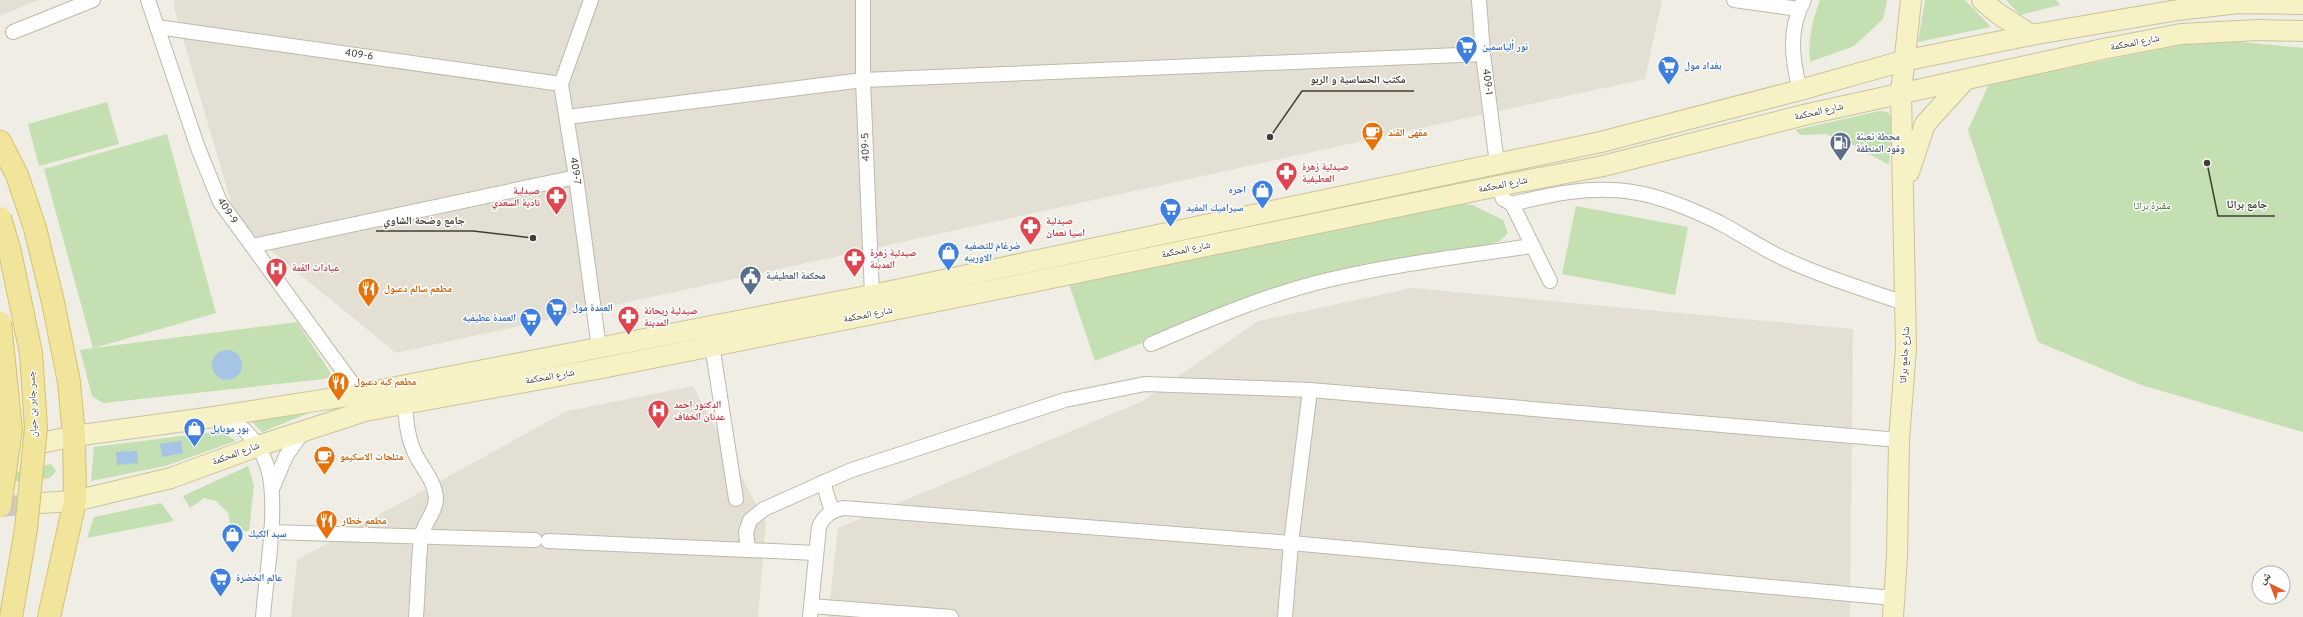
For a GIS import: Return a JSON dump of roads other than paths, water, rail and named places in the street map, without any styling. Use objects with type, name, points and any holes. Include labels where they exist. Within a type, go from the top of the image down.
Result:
[{"type":"main road","name":"شارع جامع براثا","points":[[1893,607],[1899,440],[1906,348],[1907,304],[1901,93],[1903,61],[1911,0]]},
{"type":"main road","points":[[1982,0],[1997,13],[2031,35]]},
{"type":"main road","name":"شارع المحكمة","points":[[46,442],[74,436],[214,417],[360,394],[872,295],[1601,142],[1800,90],[1903,61],[2031,35],[2170,11],[2238,3],[2303,4]]},
{"type":"main road","name":"شارع المحكمة","points":[[40,503],[75,501],[171,478],[258,446],[366,411],[998,289],[1498,186],[1603,166],[1808,114],[2181,34],[2260,30],[2303,31]]},
{"type":"main road","points":[[1904,191],[1913,156],[1925,124],[1965,80]]},
{"type":"main road","points":[[0,142],[16,176],[35,228],[44,261],[69,382],[74,436],[75,501],[49,617]]},
{"type":"main road","name":"جسر جابر بن حيان","points":[[0,218],[10,252],[31,353],[36,428],[26,529],[11,617]]},
{"type":"main road","points":[[0,323],[11,430],[0,506]]},
{"type":"street","points":[[13,32],[93,0]]},
{"type":"street","name":"409-9","points":[[148,0],[198,148],[220,202],[360,394]]},
{"type":"street","name":"409-7","points":[[591,0],[561,84],[576,177],[599,348]]},
{"type":"street","name":"409-5","points":[[863,0],[863,80],[872,295]]},
{"type":"street","name":"409-1","points":[[1479,0],[1483,54],[1497,164]]},
{"type":"street","points":[[1734,0],[1802,4],[1793,36],[1793,56],[1800,90]]},
{"type":"street","name":"409-6","points":[[157,27],[561,84]]},
{"type":"street","points":[[566,117],[863,80],[1483,54]]},
{"type":"street","points":[[252,246],[576,177]]},
{"type":"street","points":[[1498,186],[1503,199],[1512,204],[1550,281]]},
{"type":"street","points":[[1512,204],[1545,196],[1591,189],[1642,193],[1668,201],[1721,224],[1787,260],[1907,304]]},
{"type":"street","points":[[1151,344],[1296,289],[1327,280],[1443,259],[1532,246]]},
{"type":"street","points":[[712,345],[736,499]]},
{"type":"street","points":[[748,550],[746,532],[750,520],[764,509],[849,471],[1065,400],[1145,384],[1310,390],[1899,440]]},
{"type":"street","points":[[1285,617],[1291,543],[1310,390]]},
{"type":"street","points":[[405,404],[408,435],[413,450],[431,482],[436,498],[434,510],[427,520],[421,536],[416,617]]},
{"type":"street","points":[[214,417],[223,418],[239,426],[258,446],[270,475],[272,491],[270,532],[263,617]]},
{"type":"street","points":[[272,491],[286,456],[303,432]]},
{"type":"street","points":[[823,482],[832,512]]},
{"type":"street","points":[[951,617],[811,612],[819,527],[822,521],[832,512],[844,508],[1291,543],[1893,607]]},
{"type":"street","points":[[270,532],[542,540],[816,553]]},
{"type":"water","points":[[227,350],[238,354],[242,365],[238,376],[227,380],[216,376],[212,365],[216,354]]},
{"type":"water","points":[[181,441],[183,453],[162,457],[160,444]]},
{"type":"water","points":[[137,451],[138,463],[117,465],[116,452]]},
{"type":"tunnel","points":[[0,507],[40,503]]},
{"type":"place","name":"نور ألياسمين","points":[[1467,66]]},
{"type":"place","name":"بغداد مول","points":[[1668,86]]},
{"type":"place","name":"مكتب الحساسية و الربو","points":[[1270,137]]},
{"type":"place","name":"مقهى القند","points":[[1373,152]]},
{"type":"place","name":"محطة تعبئة وقود المنطقة","points":[[1841,162]]},
{"type":"place","name":"جامع براثا","points":[[2207,163]]},
{"type":"place","name":"صيدلية زهرة العطيفية","points":[[1286,192]]},
{"type":"place","name":"اجره","points":[[1262,210]]},
{"type":"place","name":"صيدلية نادية السعدي","points":[[556,216]]},
{"type":"place","name":"سيراميك المفيد","points":[[1171,228]]},
{"type":"place","name":"جامع وضحة الشاوي","points":[[533,238]]},
{"type":"place","name":"صيدلية اسيا نعمان","points":[[1030,246]]},
{"type":"place","name":"ضرغام للتصفيه الاوربيه","points":[[949,272]]},
{"type":"place","name":"صيدلية زهرة المدينة","points":[[854,278]]},
{"type":"place","name":"عيادات القمة","points":[[277,288]]},
{"type":"place","name":"محكمة العطيفية","points":[[751,296]]},
{"type":"place","name":"مطعم سالم دعبول","points":[[369,308]]},
{"type":"place","name":"العمدة مول","points":[[557,328]]},
{"type":"place","name":"صيدلية ريحانة المدينة","points":[[629,336]]},
{"type":"place","name":"العمدة عطيفيه","points":[[531,338]]},
{"type":"place","name":"مطعم كبه دعبول","points":[[339,402]]},
{"type":"place","name":"الدكتور احمد عدنان الخفاف","points":[[658,430]]},
{"type":"place","name":"بور موبايل","points":[[195,448]]},
{"type":"place","name":"مثلجات الاسكيمو","points":[[325,476]]},
{"type":"place","name":"مطعم خطار","points":[[326,540]]},
{"type":"place","name":"سيد الكيك","points":[[233,554]]},
{"type":"place","name":"عالم الخضرة","points":[[220,598]]},
{"type":"park label","name":"مقبرة براثا","points":[[2152,206]]}]
